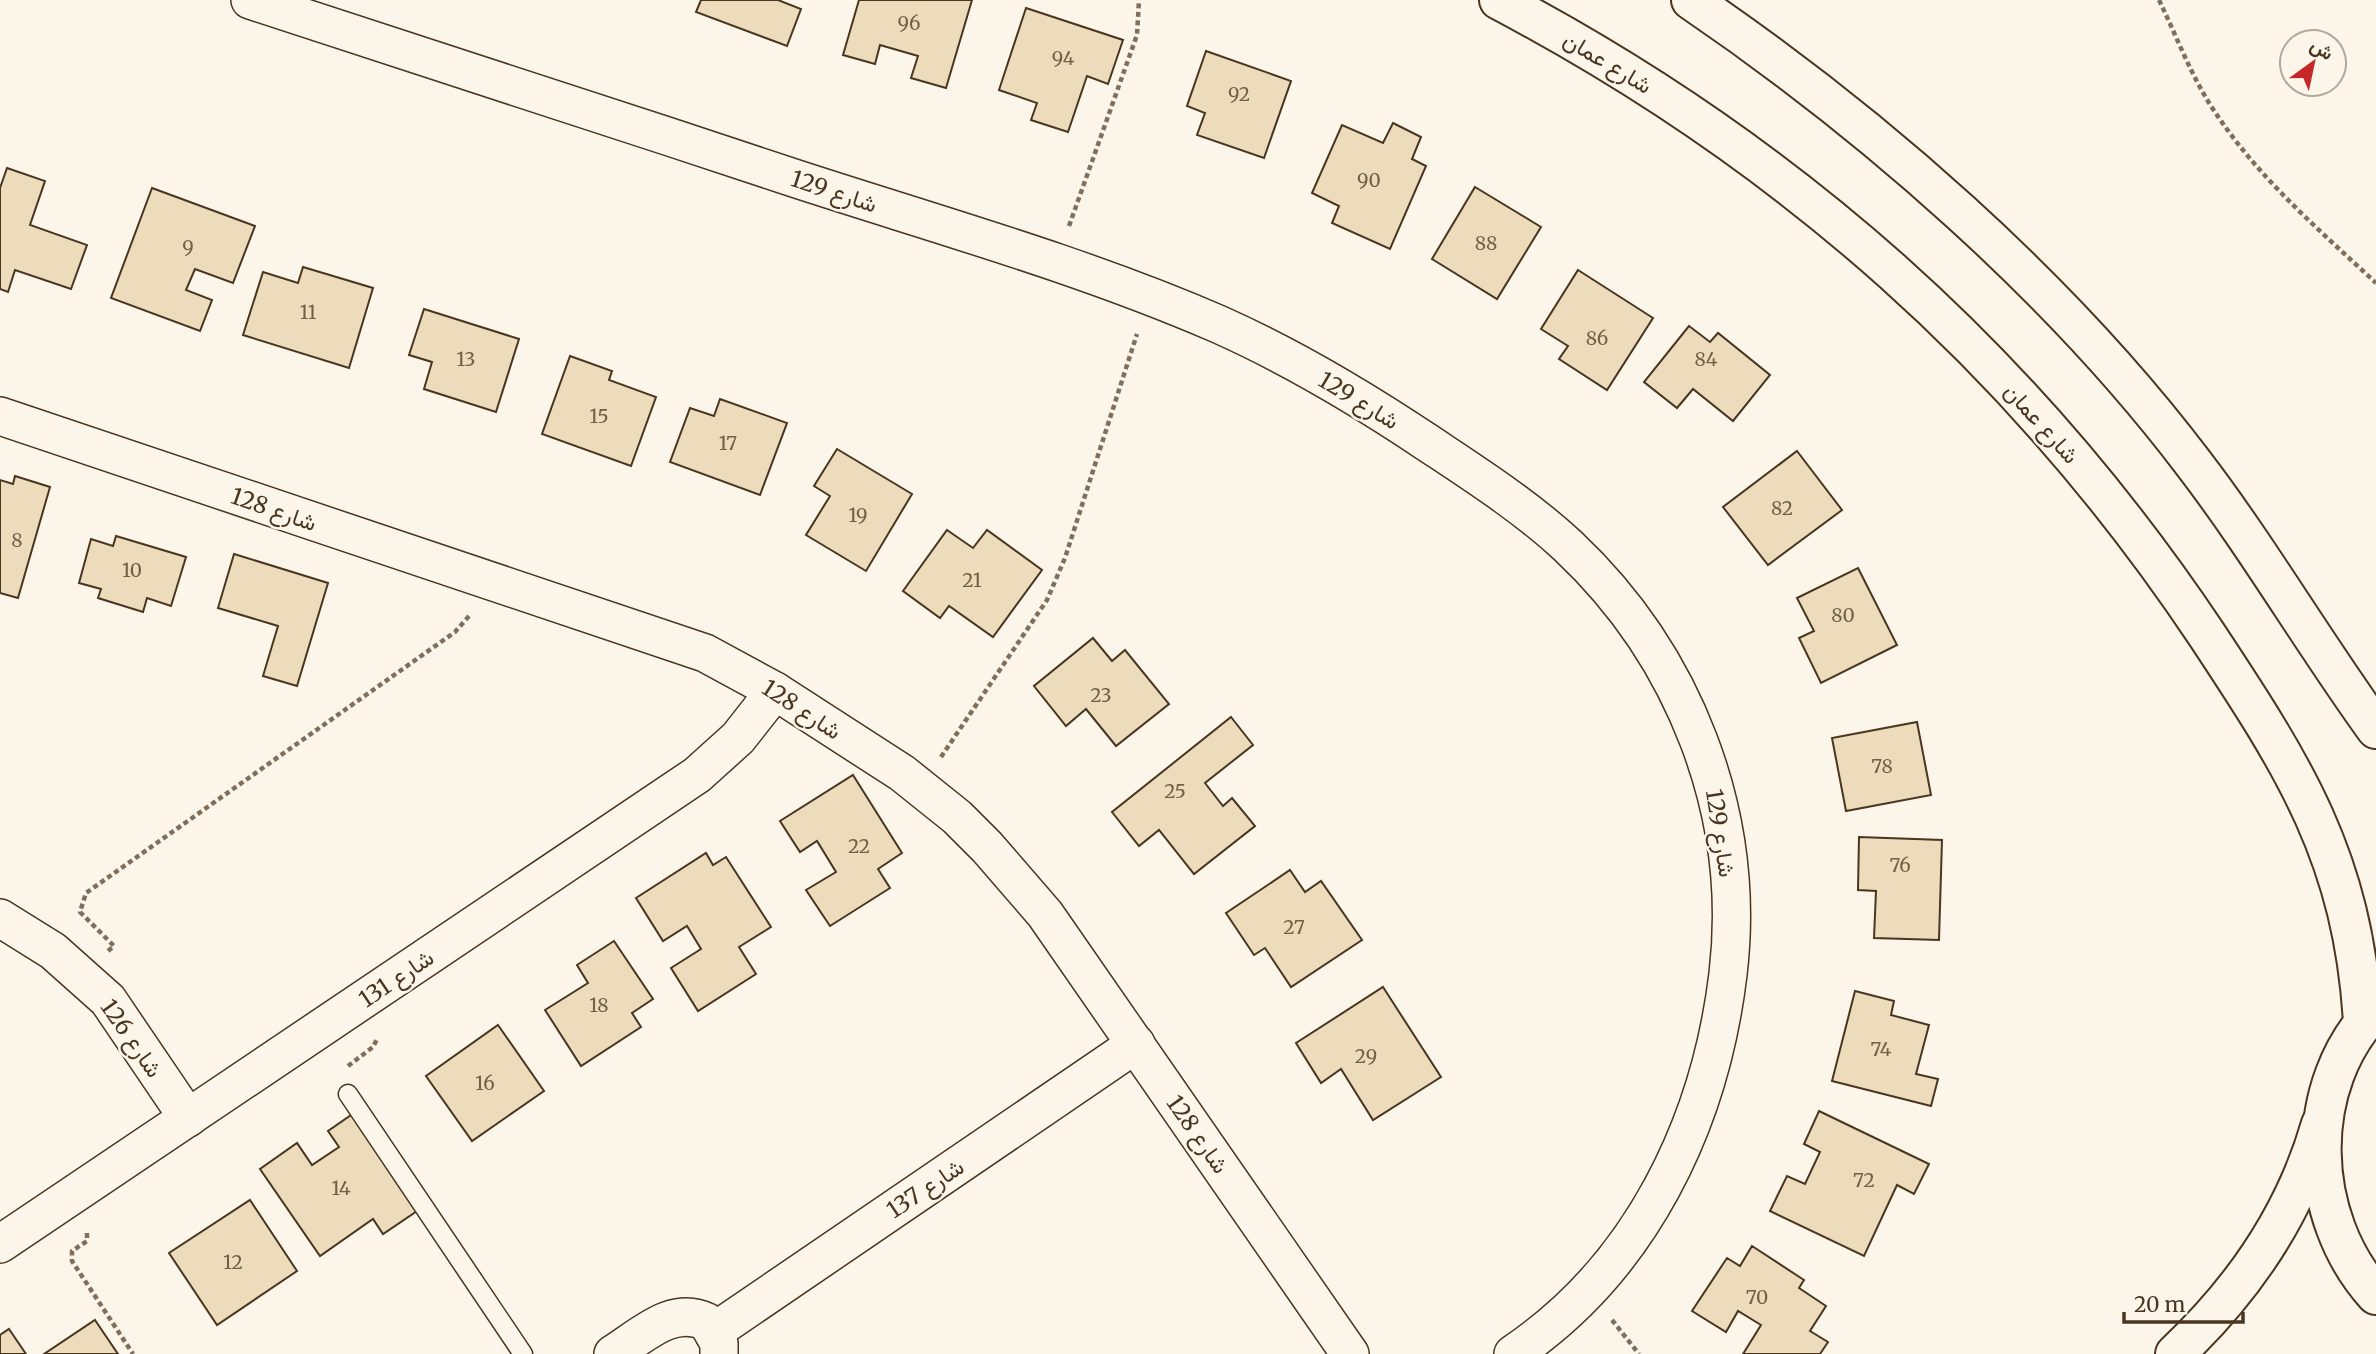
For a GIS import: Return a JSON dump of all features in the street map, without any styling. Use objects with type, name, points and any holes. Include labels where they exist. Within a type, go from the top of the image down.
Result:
[{"type":"main road","name":"شارع عمان","points":[[1499,0],[1628,72],[1713,126],[1794,187],[1872,252],[1947,321],[2018,394],[2080,466],[2194,616],[2280,746],[2309,800],[2348,909],[2370,1016]]},
{"type":"main road","points":[[1691,0],[1754,42],[1831,102],[1983,235],[2057,307],[2127,384],[2193,463],[2376,729]]},
{"type":"main road","points":[[2175,1354],[2236,1290],[2264,1250],[2311,1160],[2336,1070],[2370,1016]]},
{"type":"main road","points":[[2322,1122],[2322,1176],[2334,1230],[2360,1278],[2376,1295]]},
{"type":"street","name":"شارع 129","points":[[250,0],[1056,263],[1221,325],[1311,370],[1415,434],[1522,509],[1564,542],[1601,580],[1635,620],[1665,665],[1689,712],[1711,774],[1728,858],[1730,954],[1723,1011],[1710,1068],[1674,1168],[1651,1211],[1624,1251],[1590,1292],[1565,1315],[1513,1354]]},
{"type":"street","name":"شارع 128","points":[[0,416],[705,653],[775,691],[921,787],[987,847],[1037,904],[1350,1354]]},
{"type":"street","name":"شارع 131","points":[[0,1244],[697,775],[738,738],[775,691]]},
{"type":"street","name":"شارع 126","points":[[0,918],[54,951],[108,1000],[188,1118]]},
{"type":"street","name":"شارع 137","points":[[613,1354],[672,1317],[696,1317],[717,1343],[1136,1044]]},
{"type":"lane","points":[[348,1094],[523,1354]]},
{"type":"path","points":[[1056,263],[1138,35],[1139,0]]},
{"type":"path","points":[[2159,0],[2210,104],[2237,144],[2297,212],[2376,283]]},
{"type":"path","points":[[921,787],[1047,600],[1065,558],[1149,296]]},
{"type":"path","points":[[80,974],[114,946],[80,912],[86,893],[455,632],[480,603],[489,581]]},
{"type":"path","points":[[68,1199],[88,1237],[84,1244],[72,1251],[72,1261],[133,1354]]},
{"type":"path","points":[[1590,1292],[1639,1354]]},
{"type":"building","points":[[701,0],[778,0],[801,9],[787,46],[696,12]]},
{"type":"building","points":[[859,0],[972,0],[946,88],[911,78],[918,56],[880,45],[875,64],[843,55]]},
{"type":"building","points":[[1026,8],[1123,40],[1108,84],[1087,76],[1068,132],[1031,120],[1037,103],[999,90]]},
{"type":"building","points":[[1206,51],[1291,81],[1264,158],[1197,135],[1205,113],[1187,106]]},
{"type":"building","points":[[1393,123],[1421,137],[1412,159],[1426,166],[1390,249],[1332,223],[1339,206],[1312,193],[1342,125],[1383,143]]},
{"type":"building","points":[[7,168],[45,181],[30,225],[87,245],[71,289],[15,270],[8,292],[0,289],[0,188]]},
{"type":"building","points":[[1475,187],[1541,227],[1497,299],[1432,259]]},
{"type":"building","points":[[152,188],[255,226],[233,283],[195,269],[186,290],[212,300],[200,331],[111,298]]},
{"type":"building","points":[[303,267],[373,288],[349,368],[243,335],[263,272],[298,283]]},
{"type":"building","points":[[1578,270],[1653,318],[1607,390],[1559,359],[1568,346],[1541,329]]},
{"type":"building","points":[[424,309],[519,339],[496,412],[424,389],[432,362],[409,355]]},
{"type":"building","points":[[1689,326],[1710,342],[1718,333],[1770,375],[1733,421],[1693,389],[1677,408],[1644,382]]},
{"type":"building","points":[[570,356],[612,371],[609,380],[656,397],[631,466],[542,434]]},
{"type":"building","points":[[720,399],[787,423],[760,495],[670,462],[690,408],[714,416]]},
{"type":"building","points":[[837,449],[912,494],[866,571],[806,535],[830,496],[814,486]]},
{"type":"building","points":[[1797,451],[1842,510],[1768,565],[1723,507]]},
{"type":"building","points":[[15,476],[50,487],[18,598],[0,593],[0,480],[13,484]]},
{"type":"building","points":[[947,530],[973,548],[987,530],[1042,570],[993,637],[949,606],[940,618],[903,591]]},
{"type":"building","points":[[116,536],[186,557],[171,606],[147,598],[143,612],[98,598],[101,589],[79,583],[91,539],[113,546]]},
{"type":"building","points":[[234,554],[328,583],[297,686],[263,676],[278,626],[218,608]]},
{"type":"building","points":[[1858,568],[1897,645],[1821,683],[1799,638],[1814,631],[1797,598]]},
{"type":"building","points":[[1093,638],[1112,661],[1125,650],[1169,704],[1116,746],[1086,709],[1066,726],[1034,686]]},
{"type":"building","points":[[1231,717],[1253,745],[1205,783],[1223,806],[1232,798],[1255,826],[1194,874],[1159,830],[1139,846],[1112,812]]},
{"type":"building","points":[[1917,722],[1931,795],[1846,811],[1832,738]]},
{"type":"building","points":[[853,775],[902,853],[878,869],[890,888],[830,926],[806,890],[836,872],[817,841],[800,852],[780,821]]},
{"type":"building","points":[[1859,837],[1942,840],[1939,940],[1874,938],[1876,891],[1858,890]]},
{"type":"building","points":[[706,853],[713,865],[726,857],[771,927],[739,947],[756,974],[698,1011],[671,968],[701,949],[687,926],[663,941],[636,898]]},
{"type":"building","points":[[1290,870],[1305,892],[1321,881],[1362,940],[1291,987],[1265,948],[1254,955],[1226,913]]},
{"type":"building","points":[[614,941],[653,999],[632,1013],[641,1027],[581,1066],[545,1010],[588,983],[577,965]]},
{"type":"building","points":[[1383,987],[1441,1077],[1373,1120],[1341,1069],[1321,1083],[1296,1043]]},
{"type":"building","points":[[1855,991],[1894,1001],[1891,1015],[1929,1025],[1916,1074],[1938,1079],[1931,1106],[1832,1081]]},
{"type":"building","points":[[498,1025],[544,1091],[472,1141],[426,1076]]},
{"type":"building","points":[[357,1111],[423,1207],[383,1234],[373,1219],[320,1256],[260,1169],[297,1143],[312,1165],[339,1147],[328,1131]]},
{"type":"building","points":[[1819,1111],[1929,1164],[1914,1194],[1897,1185],[1864,1256],[1770,1211],[1787,1176],[1805,1184],[1820,1152],[1804,1144]]},
{"type":"building","points":[[250,1200],[297,1271],[217,1325],[169,1253]]},
{"type":"building","points":[[1752,1246],[1804,1280],[1799,1288],[1826,1306],[1810,1331],[1828,1342],[1820,1354],[1743,1354],[1761,1325],[1738,1311],[1726,1332],[1692,1311],[1727,1258],[1740,1266]]},
{"type":"building","points":[[95,1320],[118,1354],[44,1354]]},
{"type":"building","points":[[9,1329],[26,1354],[0,1354],[0,1335]]}]
